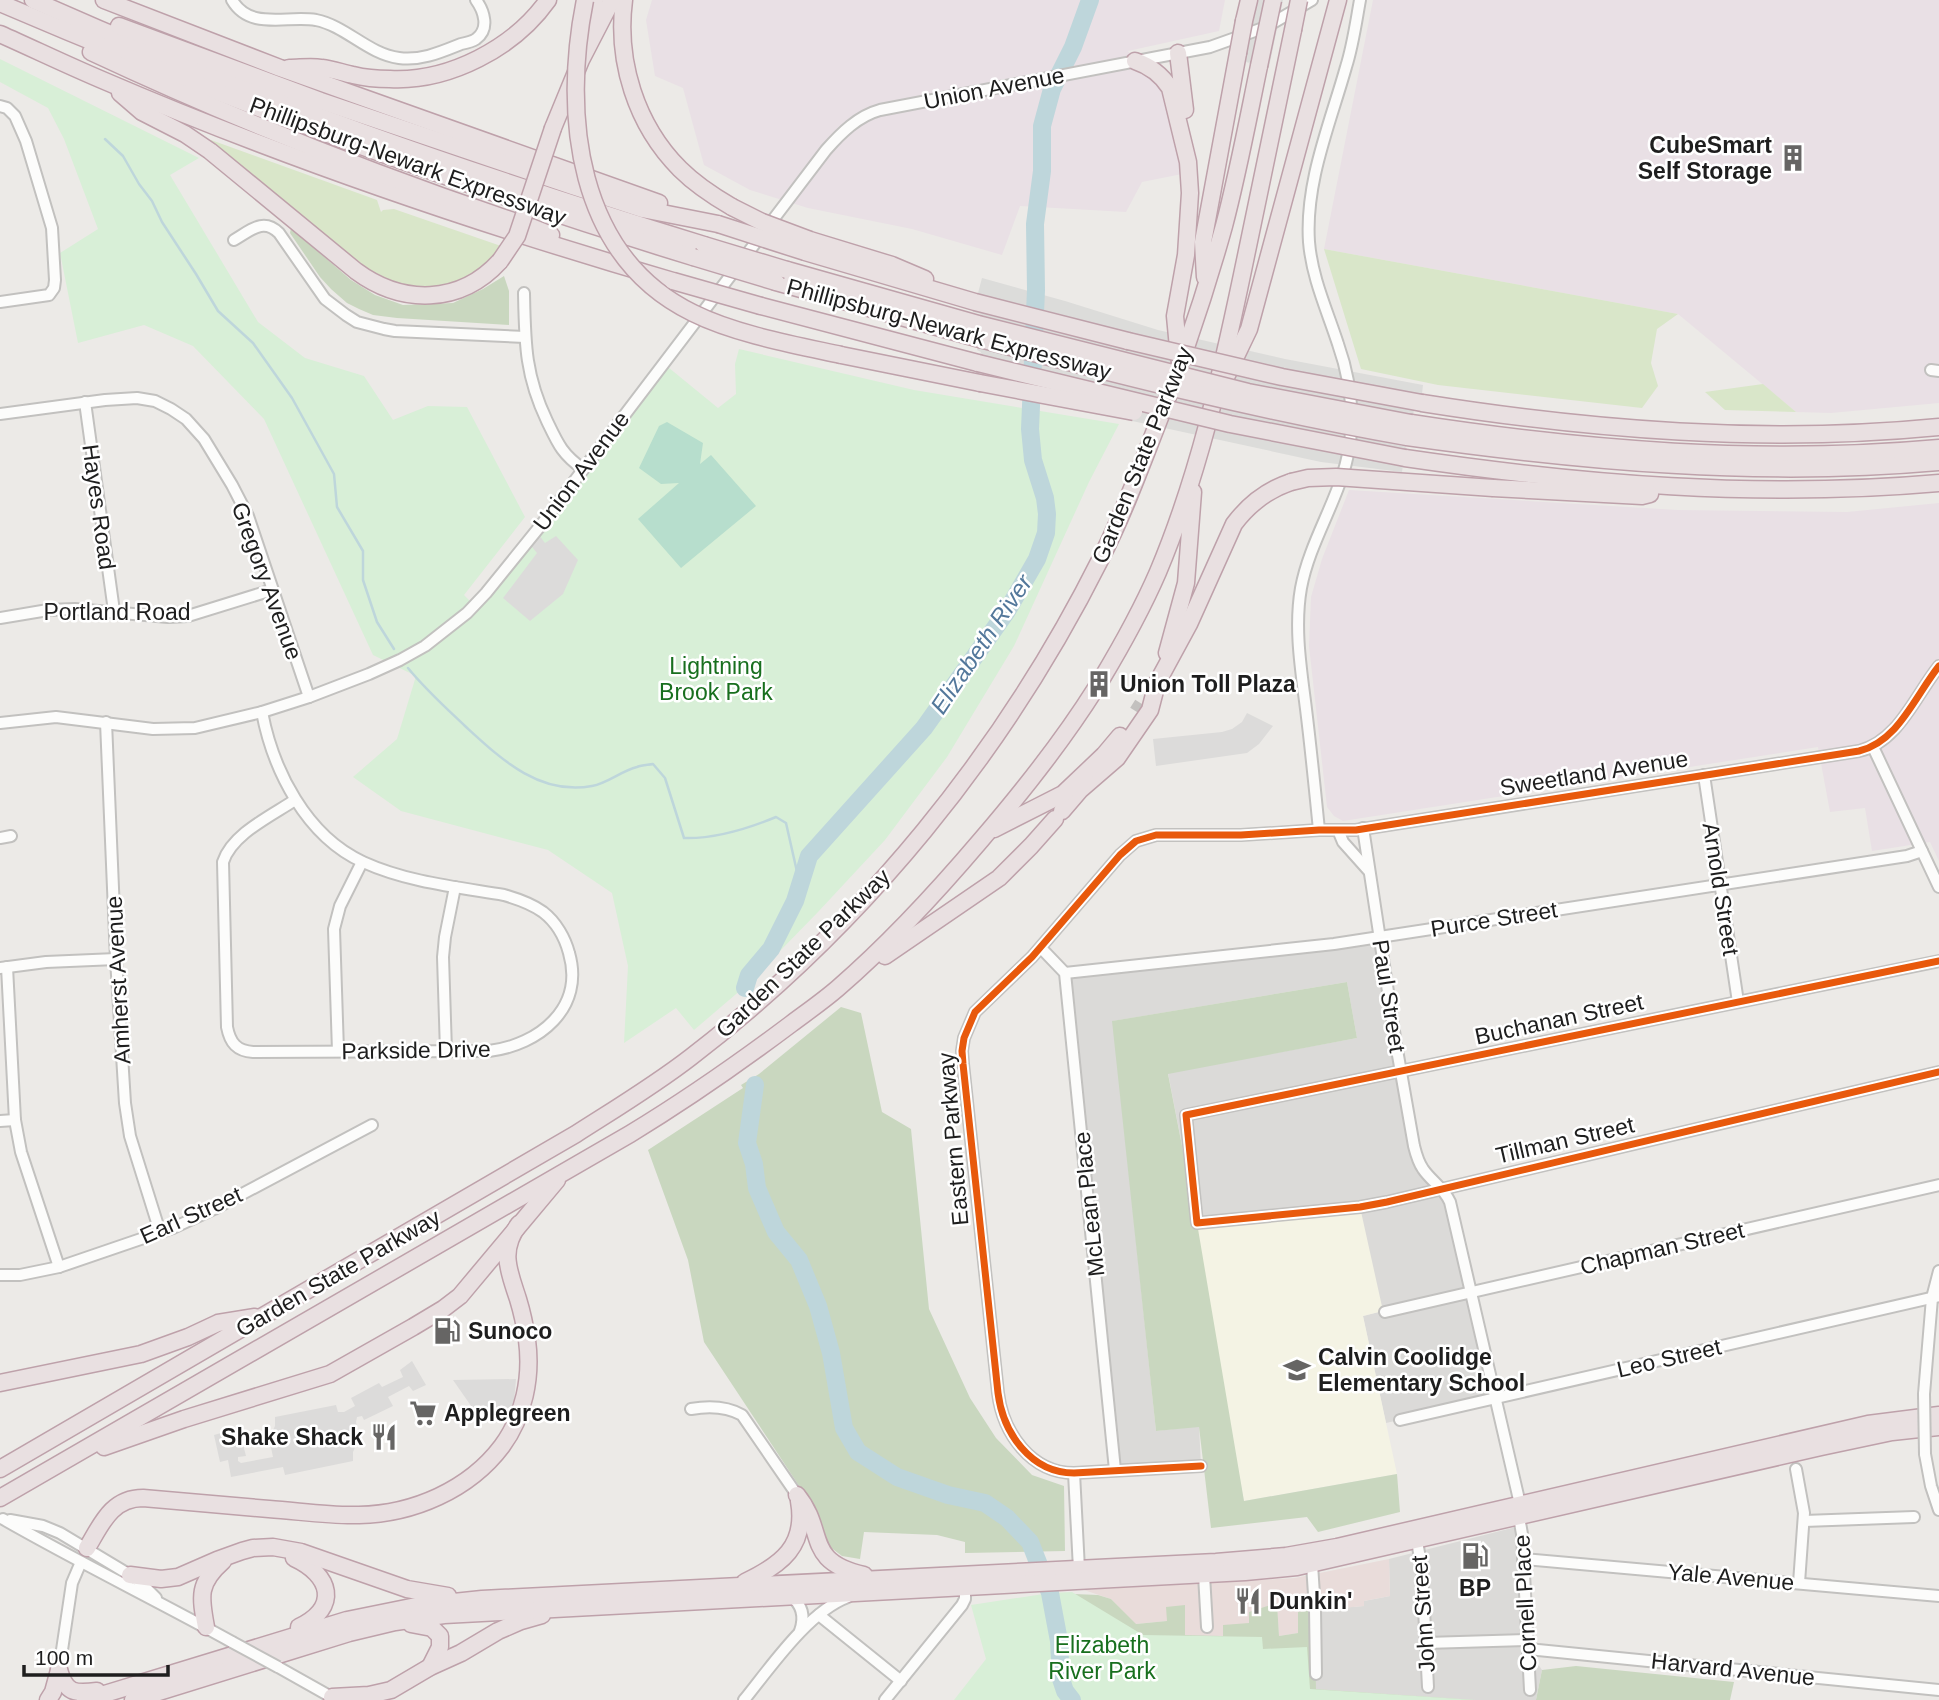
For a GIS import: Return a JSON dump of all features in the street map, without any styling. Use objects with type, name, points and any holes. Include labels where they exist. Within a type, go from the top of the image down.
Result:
[{"type":"highway","name":"Phillipsburg-Newark Expressway","points":[[33,0],[165,57],[355,129],[698,251]]},
{"type":"highway","points":[[55,0],[227,67],[422,136],[642,209],[718,224]]},
{"type":"highway","name":"Phillipsburg-Newark Expressway","points":[[104,0],[280,68],[718,224],[807,246],[975,302],[1236,367],[1422,403],[1521,417],[1614,426],[1763,434],[1855,433],[1939,426]]},
{"type":"highway","points":[[280,68],[321,67],[355,76],[393,80],[429,76],[462,65],[493,50],[521,29],[548,0]]},
{"type":"highway","points":[[585,0],[576,66],[578,125],[583,162],[600,218],[615,246],[634,270],[666,298],[693,313],[744,331],[841,355],[1125,410],[1230,424]]},
{"type":"highway","points":[[553,128],[564,85],[595,0]]},
{"type":"highway","points":[[107,83],[142,112],[185,134],[210,151],[356,271],[394,292],[427,296],[460,289],[475,282],[500,261],[516,236],[553,128],[581,60],[612,0]]},
{"type":"highway","points":[[624,0],[624,58],[633,92],[656,139],[690,178],[732,207],[807,246]]},
{"type":"highway","points":[[1205,290],[1203,242],[1249,0]]},
{"type":"highway","name":"Garden State Parkway","points":[[0,1469],[576,1134],[667,1075],[779,983],[846,919],[907,852],[950,798],[1012,711],[1049,653],[1100,561],[1127,503],[1180,367],[1205,290],[1232,194],[1273,0]]},
{"type":"highway","name":"Garden State Parkway","points":[[0,1498],[562,1173],[719,1077],[837,989],[914,917],[988,832],[1050,756],[1099,684],[1158,571],[1194,470],[1213,406],[1299,0]]},
{"type":"highway","points":[[1213,406],[1249,329],[1338,0]]},
{"type":"highway","name":"Phillipsburg-Newark Expressway","points":[[0,3],[192,83],[511,199],[979,332],[1409,430],[1538,454],[1662,465],[1787,469],[1939,462]]},
{"type":"highway","points":[[0,10],[243,120],[383,175],[531,227],[618,265]]},
{"type":"highway","name":"Phillipsburg-Newark Expressway","points":[[0,34],[107,83],[220,128],[358,180],[519,235],[761,306],[978,363],[1230,424],[1405,458],[1523,474],[1680,488],[1805,490],[1939,483]]},
{"type":"highway","points":[[1178,53],[1186,118],[1190,193],[1184,271],[1175,316],[1180,367]]},
{"type":"highway","points":[[1135,61],[1153,69],[1170,88],[1188,162]]},
{"type":"highway","name":"Phillipsburg-Newark Expressway","points":[[1409,430],[1643,450],[1773,456],[1939,448]]},
{"type":"highway","points":[[837,989],[999,878],[1080,790],[1111,764],[1129,742],[1150,710],[1186,583],[1194,470]]},
{"type":"highway","points":[[988,832],[1063,794],[1109,750],[1160,678],[1197,607],[1234,524],[1261,497],[1276,488],[1308,478],[1336,477],[1642,496],[1680,488]]},
{"type":"highway","points":[[68,1459],[184,1419],[330,1374],[347,1365],[443,1309],[460,1296],[562,1173]]},
{"type":"highway","points":[[84,1555],[110,1512],[117,1505],[131,1499],[361,1515],[382,1514],[439,1497],[483,1468],[515,1425],[525,1397],[528,1345],[507,1258],[508,1244],[519,1224]]},
{"type":"highway","points":[[0,1383],[141,1354],[218,1323],[265,1315]]},
{"type":"highway","points":[[1070,1573],[1204,1575],[1312,1564],[1417,1541],[1519,1511],[1859,1426],[1939,1415]]},
{"type":"highway","points":[[85,1700],[128,1694],[395,1622],[460,1613],[965,1587],[1070,1573],[1286,1556],[1519,1511],[1892,1432],[1939,1427]]},
{"type":"highway","points":[[797,1495],[806,1507],[816,1539],[825,1556],[848,1571],[880,1579]]},
{"type":"highway","points":[[737,1586],[772,1568],[788,1553],[798,1530],[800,1509],[797,1495]]},
{"type":"highway","points":[[261,1645],[311,1621],[322,1610],[326,1601],[323,1582],[310,1567],[292,1556],[266,1548]]},
{"type":"highway","points":[[130,1575],[172,1579],[247,1549],[288,1549],[407,1589],[482,1599]]},
{"type":"highway","points":[[206,1627],[201,1603],[203,1587],[212,1572],[232,1555]]},
{"type":"highway","points":[[59,1670],[65,1685],[75,1692],[128,1694],[261,1645],[381,1612],[433,1604],[482,1599],[880,1579],[1020,1578]]},
{"type":"highway","points":[[335,1699],[390,1695],[430,1667],[461,1653],[498,1631],[575,1606]]},
{"type":"highway","points":[[395,1622],[429,1627],[438,1633],[441,1639],[440,1647],[430,1667]]},
{"type":"highway","points":[[48,1700],[59,1670]]},
{"type":"street","points":[[232,0],[238,9],[250,17],[264,20],[300,18],[319,21],[334,26],[383,54],[413,59],[433,55],[477,39],[485,20],[482,8],[476,0]]},
{"type":"street","name":"Union Avenue","points":[[0,723],[56,717],[153,729],[195,728],[262,712],[309,696],[411,654],[446,631],[486,593],[835,140],[866,115],[880,110],[1216,45],[1279,21],[1312,0]]},
{"type":"street","points":[[1320,830],[1299,653],[1299,599],[1311,548],[1345,467],[1351,420],[1349,385],[1344,363],[1312,265],[1309,210],[1317,165],[1348,63],[1358,4]]},
{"type":"street","points":[[0,106],[7,108],[16,119],[26,141],[52,228],[55,280],[49,295],[0,302]]},
{"type":"street","points":[[234,240],[260,225],[272,227],[325,299],[346,315],[368,326],[395,331],[525,337]]},
{"type":"street","points":[[524,293],[528,370],[538,402],[566,457],[583,469]]},
{"type":"street","name":"Gregory Avenue","points":[[0,414],[85,402],[146,399],[171,409],[193,425],[232,485],[248,516],[309,696]]},
{"type":"street","name":"Hayes Road","points":[[85,402],[114,611]]},
{"type":"street","name":"Portland Road","points":[[0,618],[48,610],[75,609],[168,617],[188,616],[272,590]]},
{"type":"street","points":[[1939,666],[1898,726],[1872,747],[1939,887]]},
{"type":"street","name":"Parkside Drive","points":[[262,712],[272,754],[295,800],[317,827],[350,855],[410,879],[519,900],[550,918],[567,946],[571,959],[572,986],[560,1015],[529,1039],[504,1049],[489,1051],[246,1051],[238,1048],[229,1036],[223,862],[229,847],[240,837],[295,800]]},
{"type":"street","name":"Amherst Avenue","points":[[106,722],[116,959],[127,1120],[160,1232]]},
{"type":"street","name":"Sweetland Avenue","points":[[1320,830],[1363,828],[1872,747]]},
{"type":"street","name":"Arnold Street","points":[[1704,775],[1738,1002]]},
{"type":"street","name":"Paul Street","points":[[1363,828],[1417,1159],[1442,1189]]},
{"type":"street","name":"Eastern Parkway","points":[[1201,1466],[1057,1472],[1031,1459],[1009,1430],[1000,1408],[962,1051],[964,1038],[975,1013],[1041,948],[1130,845],[1142,838],[1163,834],[1252,835],[1320,830]]},
{"type":"street","name":"Paul Street","points":[[1338,830],[1343,842],[1365,866],[1370,876]]},
{"type":"street","name":"Purce Street","points":[[1065,973],[1334,944],[1907,856],[1922,851]]},
{"type":"street","points":[[338,1051],[334,929],[340,906],[362,862]]},
{"type":"street","points":[[446,1051],[443,957],[455,887]]},
{"type":"street","points":[[1041,948],[1065,973]]},
{"type":"street","points":[[59,1267],[21,1152],[15,1120],[4,968],[46,962],[116,959]]},
{"type":"street","name":"Buchanan Street","points":[[1197,1223],[1186,1115],[1939,961]]},
{"type":"street","name":"McLean Place","points":[[1065,973],[1115,1470]]},
{"type":"street","name":"Tillman Street","points":[[1197,1223],[1360,1208],[1939,1072]]},
{"type":"street","points":[[0,1121],[15,1120]]},
{"type":"street","name":"Earl Street","points":[[0,1275],[29,1274],[59,1267],[160,1232],[214,1209],[372,1125]]},
{"type":"street","name":"Chapman Street","points":[[1385,1312],[1939,1185]]},
{"type":"street","name":"Cornell Place","points":[[1442,1189],[1450,1202],[1496,1398],[1519,1511],[1530,1690]]},
{"type":"street","points":[[1939,1271],[1924,1394],[1925,1454],[1939,1510]]},
{"type":"street","name":"Leo Street","points":[[1400,1420],[1936,1297]]},
{"type":"street","points":[[691,1409],[717,1408],[742,1415],[797,1495]]},
{"type":"street","points":[[1796,1469],[1804,1521],[1799,1583]]},
{"type":"street","points":[[1070,1573],[1074,1473]]},
{"type":"street","points":[[1804,1521],[1914,1517]]},
{"type":"street","points":[[2,1518],[48,1528],[84,1555],[160,1603],[335,1699]]},
{"type":"street","points":[[2,1518],[41,1541],[84,1555],[130,1575],[160,1603]]},
{"type":"street","name":"John Street","points":[[1417,1541],[1422,1563],[1428,1687]]},
{"type":"street","points":[[59,1670],[72,1583],[84,1555]]},
{"type":"street","name":"Yale Avenue","points":[[1523,1559],[1939,1596]]},
{"type":"street","points":[[1312,1564],[1315,1674]]},
{"type":"street","points":[[1204,1575],[1207,1627]]},
{"type":"street","points":[[885,1700],[962,1605],[965,1587]]},
{"type":"street","points":[[744,1700],[799,1634],[819,1615],[837,1601],[864,1592]]},
{"type":"street","points":[[790,1596],[800,1605],[803,1614],[799,1634]]},
{"type":"street","points":[[819,1615],[901,1681]]},
{"type":"street","name":"Harvard Avenue","points":[[1426,1643],[1527,1644],[1939,1689]]},
{"type":"shaded area","points":[[652,0],[1225,0],[1219,31],[1128,51],[1166,92],[1182,174],[1142,182],[1126,212],[1020,206],[1002,255],[912,229],[808,208],[750,190],[704,165],[683,88],[655,76],[646,20]]},
{"type":"shaded area","points":[[1373,0],[1939,0],[1939,403],[1831,413],[1796,412],[1678,314],[1324,249]]},
{"type":"shaded area","points":[[1349,490],[1678,510],[1847,512],[1939,503],[1939,861],[1930,842],[1872,851],[1865,808],[1830,812],[1818,747],[1343,821],[1334,816],[1327,807],[1309,646],[1311,597],[1322,559]]},
{"type":"shaded area","points":[[536,531],[545,543],[556,536],[578,560],[563,594],[530,621],[503,598],[537,553],[528,542]]},
{"type":"shaded area","points":[[1247,713],[1273,726],[1259,744],[1247,753],[1156,766],[1153,739],[1222,732],[1242,722]]},
{"type":"shaded area","points":[[1379,937],[1414,1146],[1442,1189],[1496,1398],[1386,1423],[1363,1316],[1382,1311],[1197,1223],[1168,1073],[1357,1038],[1347,982],[1113,1021],[1156,1431],[1199,1426],[1201,1466],[1115,1470],[1065,973]]},
{"type":"shaded area","name":"Calvin Coolidge Elementary School","points":[[1360,1207],[1383,1311],[1363,1316],[1397,1474],[1244,1501],[1195,1232],[1197,1223]]},
{"type":"shaded area","points":[[412,1361],[426,1385],[413,1391],[409,1386],[388,1397],[393,1406],[364,1420],[362,1416],[357,1417],[359,1439],[353,1452],[353,1461],[285,1475],[283,1467],[231,1477],[228,1460],[220,1462],[214,1435],[221,1433],[221,1429],[239,1429],[246,1456],[238,1457],[241,1463],[273,1457],[269,1438],[275,1426],[275,1417],[336,1405],[338,1412],[344,1412],[355,1406],[351,1398],[379,1383],[382,1387],[403,1377],[400,1370]]},
{"type":"shaded area","points":[[516,1379],[513,1414],[476,1413],[453,1380]]},
{"type":"shaded area","points":[[1520,1526],[1528,1649],[1542,1670],[1536,1700],[1475,1700],[1316,1689],[1315,1610],[1364,1606],[1364,1601],[1390,1596],[1389,1559]]},
{"type":"shaded area","points":[[1389,1559],[1390,1596],[1364,1601],[1364,1606],[1298,1612],[1298,1633],[1279,1636],[1277,1604],[1223,1636],[1184,1635],[1167,1621],[1135,1624],[1111,1599],[1084,1590],[1295,1578]]},
{"type":"green space","name":"Lightning Brook Park","points":[[0,59],[199,158],[170,175],[258,322],[305,358],[364,376],[393,420],[428,406],[467,407],[525,517],[464,595],[474,605],[663,363],[718,408],[736,394],[735,364],[739,349],[914,390],[1119,424],[1089,482],[1014,646],[947,757],[885,840],[749,983],[694,1030],[676,1008],[624,1043],[628,966],[612,893],[548,850],[401,811],[353,777],[397,739],[416,676],[373,655],[264,419],[193,346],[144,325],[78,343],[60,253],[98,229],[64,139],[48,108],[0,82]]},
{"type":"green space","points":[[211,140],[377,200],[381,212],[394,209],[501,246],[492,260],[473,273],[442,287],[420,289],[393,283],[351,259],[210,142]]},
{"type":"green space","points":[[291,228],[351,280],[375,295],[403,305],[453,303],[504,276],[509,291],[509,325],[397,318],[373,315],[359,309],[347,303],[320,277],[290,233]]},
{"type":"green space","points":[[1324,249],[1678,314],[1657,329],[1651,363],[1658,386],[1642,408],[1438,385],[1361,369]]},
{"type":"green space","points":[[1763,384],[1796,412],[1725,410],[1705,392]]},
{"type":"green space","points":[[667,422],[703,443],[700,464],[711,455],[756,506],[681,568],[638,519],[679,483],[661,484],[639,468],[659,426]]},
{"type":"green space","points":[[1347,982],[1357,1038],[1168,1074],[1197,1223],[1244,1501],[1397,1474],[1400,1512],[1318,1532],[1307,1517],[1211,1528],[1199,1427],[1156,1431],[1112,1021]]},
{"type":"green space","points":[[841,1007],[861,1013],[882,1112],[911,1129],[929,1309],[970,1398],[996,1438],[1032,1475],[1064,1486],[1065,1551],[965,1553],[965,1542],[937,1535],[864,1532],[860,1559],[842,1556],[826,1544],[811,1504],[704,1342],[688,1260],[648,1150],[743,1088],[741,1085],[759,1074]]},
{"type":"green space","name":"Elizabeth River Park","points":[[1072,1592],[1143,1635],[1262,1637],[1263,1649],[1307,1647],[1310,1689],[1475,1700],[954,1700],[986,1659],[971,1605]]},
{"type":"green space","name":"Elizabeth River Park","points":[[1050,1593],[1098,1595],[1111,1599],[1136,1624],[1167,1621],[1166,1607],[1185,1605],[1185,1635],[1223,1636],[1223,1625],[1249,1623],[1249,1612],[1277,1603],[1279,1636],[1298,1633],[1298,1612],[1315,1610],[1316,1689],[1475,1700],[1061,1700]]},
{"type":"green space","points":[[1576,1666],[1734,1682],[1730,1700],[1536,1700],[1542,1670]]},
{"type":"pier","points":[[1255,0],[1283,0],[1269,67],[1241,61]]},
{"type":"pier","points":[[982,278],[1158,330],[1285,359],[1423,385],[1420,411],[1414,410],[1411,429],[977,329],[981,314],[973,312]]},
{"type":"pier","points":[[981,333],[1408,430],[1402,472],[1321,462],[978,391],[975,376],[981,352],[977,350]]},
{"type":"waterway","name":"Elizabeth River","points":[[745,988],[749,975],[771,949],[795,901],[809,856],[924,728],[1007,611],[1037,559],[1046,533],[1047,514],[1033,460],[1030,429],[1036,290],[1035,224],[1042,171],[1042,126],[1052,89],[1073,47],[1090,0]]},
{"type":"waterway","points":[[105,139],[123,156],[218,311],[253,343],[292,398],[334,474],[337,507],[363,551],[363,580],[377,622],[394,649]]},
{"type":"waterway","points":[[408,668],[435,698],[492,750],[538,780],[573,788],[592,786],[631,769],[653,764],[665,778],[684,838],[731,832],[776,817],[786,823],[800,885]]},
{"type":"waterway","name":"Elizabeth River","points":[[755,1085],[747,1143],[754,1164],[757,1188],[776,1232],[799,1260],[818,1306],[831,1353],[844,1428],[858,1452],[897,1477],[948,1495],[985,1503],[1007,1518],[1030,1542],[1050,1593],[1059,1641],[1061,1679],[1072,1700]]},
{"type":"tunnel","points":[[1137,712],[1142,704]]},
{"type":"cycle path","points":[[1201,1466],[1074,1473],[1059,1471],[1032,1458],[1013,1436],[1006,1422],[998,1393],[962,1051],[964,1038],[975,1012],[1032,957],[1120,855],[1136,841],[1156,835],[1241,835],[1356,830],[1859,751],[1873,746],[1895,728],[1939,666]]},
{"type":"cycle path","points":[[1939,961],[1186,1115],[1197,1223],[1387,1202],[1939,1072]]},
{"type":"place","name":"CubeSmart Self Storage","points":[[1793,158]]},
{"type":"place","name":"Union Toll Plaza","points":[[1099,684]]},
{"type":"place","name":"Sunoco","points":[[447,1331]]},
{"type":"place","name":"Calvin Coolidge Elementary School","points":[[1297,1370]]},
{"type":"place","name":"Applegreen","points":[[423,1413]]},
{"type":"place","name":"Shake Shack","points":[[384,1437]]},
{"type":"place","name":"BP","points":[[1475,1556]]},
{"type":"place","name":"Dunkin'","points":[[1248,1601]]}]
